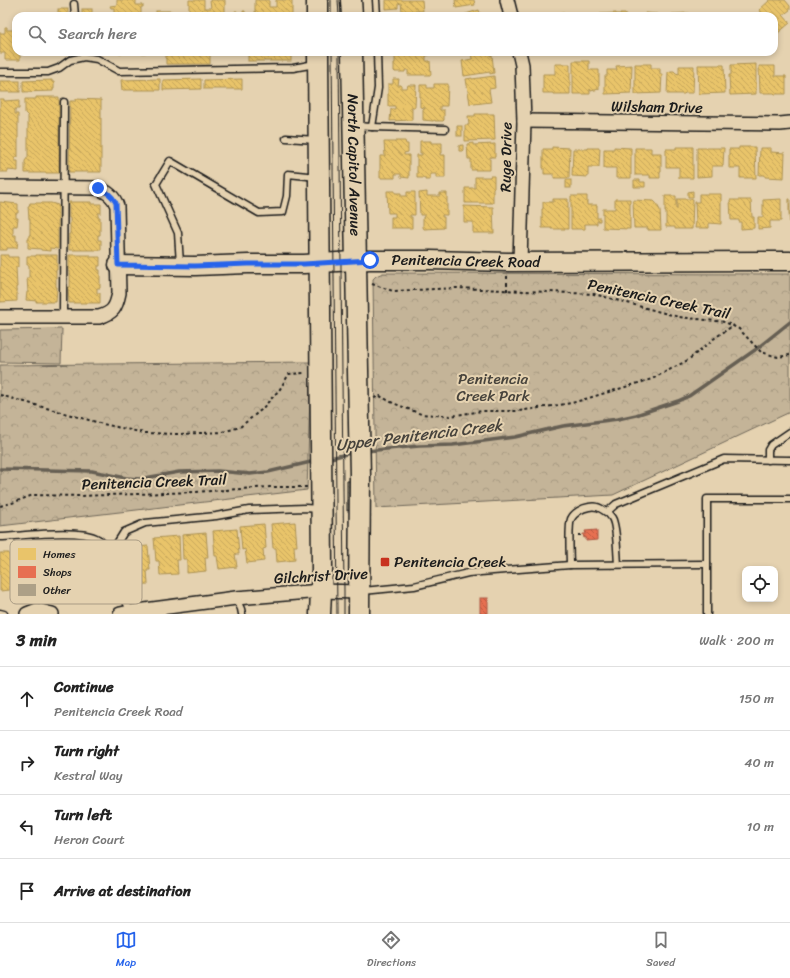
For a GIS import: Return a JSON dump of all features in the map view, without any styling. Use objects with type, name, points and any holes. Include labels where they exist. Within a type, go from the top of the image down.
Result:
[{"type":"main road","points":[[317,0],[317,12]]},
{"type":"main road","points":[[351,0],[352,12]]},
{"type":"main road","name":"North Capitol Avenue","points":[[353,56],[363,127],[356,261],[365,401],[360,476],[359,614]]},
{"type":"main road","points":[[318,58],[320,400],[315,481],[321,510],[322,569],[320,614]]},
{"type":"street","points":[[507,0],[510,12]]},
{"type":"street","name":"Ruge Drive","points":[[520,56],[522,65],[524,121],[520,262]]},
{"type":"street","name":"Wilsham Drive","points":[[524,121],[790,123]]},
{"type":"street","points":[[0,187],[98,188],[106,191],[112,196],[117,206],[119,294],[117,304],[112,310],[106,315],[99,317],[0,317]]},
{"type":"street","name":"Penitencia Creek Road","points":[[118,265],[180,266],[304,264],[370,260],[508,262],[790,261]]},
{"type":"street","name":"Gilchrist Drive","points":[[124,613],[236,598],[320,591],[359,592]]},
{"type":"street","points":[[28,614],[37,610],[52,614]]},
{"type":"lane","points":[[376,0],[377,12]]},
{"type":"lane","points":[[74,4],[75,12]]},
{"type":"lane","points":[[0,72],[48,72],[59,68],[75,56]]},
{"type":"lane","points":[[80,56],[97,59],[118,71],[292,68],[318,58]]},
{"type":"lane","points":[[377,56],[378,88],[363,127],[445,129]]},
{"type":"lane","points":[[63,317],[64,102]]},
{"type":"lane","points":[[286,138],[319,140]]},
{"type":"lane","points":[[180,266],[178,233],[156,184],[170,161],[259,213],[283,212],[287,196],[288,174],[319,177]]},
{"type":"lane","points":[[768,460],[768,450],[770,445],[790,432]]},
{"type":"lane","points":[[607,512],[616,504],[724,459],[790,460]]},
{"type":"lane","points":[[707,614],[707,499],[790,499]]},
{"type":"lane","points":[[570,565],[569,526],[572,518],[577,513],[590,506],[600,507],[613,519],[618,564]]},
{"type":"lane","points":[[119,540],[124,532],[145,523],[216,516],[249,510],[305,508],[321,510]]},
{"type":"lane","points":[[0,537],[66,533],[84,534],[99,540]]},
{"type":"lane","name":"Gilchrist Drive","points":[[359,592],[414,586],[468,573],[570,565],[707,564]]},
{"type":"lane","points":[[236,598],[242,614]]},
{"type":"lane","points":[[0,613],[4,614]]},
{"type":"path","points":[[507,275],[507,291]]},
{"type":"path","name":"Penitencia Creek Trail","points":[[370,283],[393,290],[457,288],[594,294],[679,317],[725,322],[734,325],[739,329],[761,352],[778,357],[790,355]]},
{"type":"path","points":[[365,401],[380,396],[421,414],[450,416],[482,411],[518,411],[572,403],[652,379],[688,360],[716,337],[734,325]]},
{"type":"path","points":[[0,395],[103,424],[144,433],[179,434],[223,432],[240,427],[260,410],[280,389],[289,374],[308,373]]},
{"type":"path","name":"Penitencia Creek Trail","points":[[0,506],[33,495],[87,496],[195,492],[270,487],[315,481]]},
{"type":"path","points":[[577,535],[584,536]]},
{"type":"green space","name":"Penitencia Creek Park","points":[[383,273],[790,274],[790,412],[613,495],[376,508],[373,279]]},
{"type":"green space","points":[[62,329],[61,363],[0,362],[0,330]]},
{"type":"green space","points":[[311,362],[307,490],[0,526],[0,365]]},
{"type":"building: Homes","points":[[117,0],[136,0],[136,5],[143,5],[143,7],[141,7],[141,12],[114,12],[114,8],[111,8],[110,6],[117,5]]},
{"type":"building: Homes","points":[[189,0],[204,0],[204,8],[211,8],[210,0],[225,0],[225,12],[189,12]]},
{"type":"building: Homes","points":[[255,0],[269,0],[269,7],[276,7],[276,0],[292,0],[292,12],[255,12]]},
{"type":"building: Homes","points":[[386,0],[422,0],[423,11],[402,11],[401,3],[398,4],[398,8],[386,9]]},
{"type":"building: Homes","points":[[455,0],[474,0],[475,5],[456,8]]},
{"type":"building: Homes","points":[[770,0],[785,0],[790,6],[790,10],[783,15],[790,23],[778,33],[778,12],[761,12],[759,10]]},
{"type":"building: Homes","points":[[58,9],[68,9],[68,12],[58,12]]},
{"type":"building: Homes","points":[[82,9],[92,9],[92,12],[82,12]]},
{"type":"building: Homes","points":[[156,11],[171,11],[171,12]]},
{"type":"building: Homes","points":[[5,27],[7,27],[7,30],[12,30],[12,56],[20,56],[20,60],[5,60],[5,53],[0,53],[0,33],[5,33]]},
{"type":"building: Homes","points":[[166,56],[210,56],[210,64],[166,64]]},
{"type":"building: Homes","points":[[248,56],[291,56],[291,61],[248,61]]},
{"type":"building: Homes","points":[[395,56],[426,56],[426,61],[430,61],[431,75],[408,75],[408,70],[405,70],[405,72],[395,72]]},
{"type":"building: Homes","points":[[472,56],[492,56],[494,73],[490,74],[490,72],[464,76],[462,61],[472,59]]},
{"type":"building: Homes","points":[[573,61],[589,61],[589,70],[599,70],[599,89],[591,91],[590,89],[590,94],[573,94]]},
{"type":"building: Homes","points":[[555,64],[570,64],[570,94],[543,93],[543,74],[555,74]]},
{"type":"building: Homes","points":[[635,64],[651,64],[651,68],[660,68],[660,74],[662,74],[661,93],[635,94]]},
{"type":"building: Homes","points":[[756,64],[756,94],[730,95],[729,75],[731,75],[731,65]]},
{"type":"building: Homes","points":[[632,65],[631,93],[605,94],[605,76],[607,76],[607,70],[617,70],[616,66]]},
{"type":"building: Homes","points":[[698,65],[724,65],[725,93],[699,94]]},
{"type":"building: Homes","points":[[679,66],[694,66],[693,93],[667,94],[668,72],[674,71],[679,74]]},
{"type":"building: Homes","points":[[759,66],[775,66],[775,76],[786,76],[786,94],[760,93]]},
{"type":"building: Homes","points":[[494,76],[495,88],[489,89],[491,102],[470,104],[466,79]]},
{"type":"building: Homes","points":[[160,79],[160,90],[122,90],[121,80]]},
{"type":"building: Homes","points":[[201,79],[201,89],[163,90],[163,80]]},
{"type":"building: Homes","points":[[242,79],[242,89],[204,89],[204,80]]},
{"type":"building: Homes","points":[[393,79],[399,79],[398,85],[401,85],[401,88],[407,88],[408,85],[416,85],[415,107],[411,107],[412,120],[390,121],[391,109],[395,109],[395,106],[388,106],[388,84],[393,84]]},
{"type":"building: Homes","points":[[52,80],[52,82],[54,82],[53,91],[23,92],[23,81]]},
{"type":"building: Homes","points":[[0,81],[20,81],[20,92],[0,92]]},
{"type":"building: Homes","points":[[434,84],[448,84],[447,106],[440,106],[440,110],[444,110],[443,121],[423,120],[423,109],[425,108],[420,107],[420,85],[427,85],[427,88],[434,88]]},
{"type":"building: Homes","points":[[36,97],[59,97],[59,173],[25,173],[25,161],[28,157],[28,116],[25,113],[25,99],[36,99]]},
{"type":"building: Homes","points":[[0,99],[4,99],[4,101],[19,100],[19,109],[15,109],[15,114],[18,114],[18,157],[15,157],[15,161],[18,161],[18,171],[8,170],[8,172],[0,172]]},
{"type":"building: Homes","points":[[76,99],[101,100],[101,172],[69,172],[70,101],[76,101]]},
{"type":"building: Homes","points":[[475,114],[494,114],[495,140],[465,141],[465,125],[469,125],[468,116],[475,116]]},
{"type":"building: Homes","points":[[457,126],[462,126],[462,136],[457,136]]},
{"type":"building: Homes","points":[[405,141],[406,144],[408,144],[408,152],[404,153],[404,155],[409,155],[409,178],[401,177],[401,174],[395,174],[395,178],[380,178],[380,156],[385,156],[384,142]]},
{"type":"building: Homes","points":[[420,141],[442,143],[442,153],[440,153],[440,155],[445,155],[445,178],[436,178],[436,174],[430,174],[430,180],[425,180],[425,178],[417,178],[417,155],[422,155],[422,153],[420,153]]},
{"type":"building: Homes","points":[[473,143],[473,145],[495,144],[495,157],[490,157],[490,170],[471,170],[471,159],[468,159],[467,144]]},
{"type":"building: Homes","points":[[463,145],[463,151],[459,151],[459,146]]},
{"type":"building: Homes","points":[[552,147],[570,148],[569,178],[554,178],[554,174],[544,174],[543,149],[552,149]]},
{"type":"building: Homes","points":[[614,147],[631,148],[631,178],[616,178],[616,168],[604,168],[604,149],[614,149]]},
{"type":"building: Homes","points":[[676,147],[693,147],[693,178],[679,178],[679,167],[666,167],[666,149],[676,149]]},
{"type":"building: Homes","points":[[739,147],[755,147],[756,178],[740,178],[740,168],[729,168],[729,149],[739,149]]},
{"type":"building: Homes","points":[[600,148],[599,167],[588,167],[588,177],[572,176],[573,149]]},
{"type":"building: Homes","points":[[635,148],[651,148],[651,153],[661,153],[660,178],[650,178],[650,175],[635,175]]},
{"type":"building: Homes","points":[[697,148],[724,148],[723,166],[712,166],[712,176],[697,177]]},
{"type":"building: Homes","points":[[760,148],[771,148],[771,152],[785,153],[784,178],[765,177],[765,175],[759,175]]},
{"type":"building: Homes","points":[[494,176],[493,203],[465,203],[465,188],[475,188],[475,177]]},
{"type":"building: Homes","points":[[566,180],[571,180],[571,188],[566,188]]},
{"type":"building: Homes","points":[[634,180],[645,182],[645,187],[634,187]]},
{"type":"building: Homes","points":[[387,191],[401,193],[401,196],[407,196],[407,192],[415,192],[415,215],[410,215],[410,217],[412,217],[412,228],[391,228],[391,217],[395,217],[395,213],[388,213]]},
{"type":"building: Homes","points":[[693,191],[693,197],[688,197],[688,192]]},
{"type":"building: Homes","points":[[427,192],[427,196],[440,196],[440,193],[447,193],[447,215],[442,215],[442,217],[444,217],[444,228],[424,229],[423,227],[424,215],[420,215],[419,193]]},
{"type":"building: Homes","points":[[699,194],[721,194],[721,224],[709,223],[709,228],[695,228],[695,202],[699,202]]},
{"type":"building: Homes","points":[[571,196],[587,196],[587,205],[597,205],[597,218],[600,218],[600,221],[597,221],[597,224],[585,224],[585,229],[571,229]]},
{"type":"building: Homes","points":[[665,196],[676,196],[676,209],[677,199],[693,199],[692,229],[675,229],[675,227],[666,227]]},
{"type":"building: Homes","points":[[553,199],[568,199],[568,229],[542,228],[543,202],[553,202]]},
{"type":"building: Homes","points":[[615,199],[630,199],[630,229],[603,228],[603,209],[615,209]]},
{"type":"building: Homes","points":[[781,199],[781,221],[770,221],[770,228],[758,229],[758,217],[763,217],[763,200]]},
{"type":"building: Homes","points":[[790,199],[790,227],[789,212]]},
{"type":"building: Homes","points":[[633,200],[654,201],[656,203],[660,210],[661,230],[634,228]]},
{"type":"building: Homes","points":[[730,200],[751,200],[754,228],[741,229],[741,222],[739,222],[739,220],[731,220]]},
{"type":"building: Homes","points":[[0,202],[18,204],[18,213],[16,213],[16,218],[18,218],[17,226],[13,226],[13,235],[16,235],[16,241],[18,241],[17,248],[0,250]]},
{"type":"building: Homes","points":[[69,202],[91,202],[91,204],[101,204],[101,213],[98,213],[98,217],[100,217],[100,235],[98,235],[98,240],[101,240],[101,250],[69,250]]},
{"type":"building: Homes","points":[[30,203],[51,203],[58,205],[58,249],[50,248],[50,251],[28,248],[30,219],[28,206]]},
{"type":"building: Homes","points":[[464,206],[493,207],[494,233],[473,233],[473,222],[464,222]]},
{"type":"building: Homes","points":[[0,255],[18,257],[18,267],[16,267],[17,301],[0,302]]},
{"type":"building: Homes","points":[[57,255],[56,302],[36,302],[37,301],[26,300],[28,292],[27,278],[29,278],[27,256]]},
{"type":"building: Homes","points":[[69,255],[90,255],[90,257],[100,257],[100,266],[98,266],[98,270],[100,270],[100,288],[97,288],[97,293],[100,293],[100,303],[69,303]]},
{"type":"building: Homes","points":[[295,522],[297,546],[294,546],[295,560],[277,562],[276,548],[273,548],[271,524]]},
{"type":"building: Homes","points":[[264,524],[266,548],[263,549],[264,561],[247,563],[245,549],[242,550],[240,526]]},
{"type":"building: Homes","points":[[237,529],[239,554],[235,554],[237,567],[219,569],[217,556],[215,556],[213,531]]},
{"type":"building: Homes","points":[[206,533],[208,558],[205,558],[206,571],[187,573],[187,559],[183,559],[182,535]]},
{"type":"building: Homes","points":[[179,536],[180,560],[177,560],[178,574],[160,575],[159,561],[156,561],[154,538]]},
{"type":"building: Homes","points":[[142,546],[148,546],[150,570],[147,570],[148,584],[142,584]]},
{"type":"building: Homes","points":[[0,553],[9,553],[10,590],[0,591]]},
{"type":"building: Shops","points":[[597,530],[597,540],[586,541],[586,537],[584,538],[583,534],[586,534],[585,531]]},
{"type":"building: Shops","points":[[480,598],[488,598],[488,614],[480,614]]},
{"type":"building: Other","points":[[347,481],[351,481],[351,510],[347,511]]},
{"type":"waterway","name":"Upper Penitencia Creek","points":[[366,451],[419,446],[453,445],[515,437],[563,426],[618,419],[636,415],[689,396],[755,350],[790,322]]},
{"type":"waterway","name":"Upper Penitencia Creek","points":[[327,459],[354,452]]},
{"type":"waterway","name":"Upper Penitencia Creek","points":[[0,469],[92,471],[139,479],[179,472],[218,471],[250,474],[268,472],[315,461]]},
{"type":"tram line","points":[[331,0],[331,12]]},
{"type":"tram line","points":[[338,0],[339,12]]},
{"type":"tram line","points":[[332,56],[337,614]]},
{"type":"tram line","points":[[339,56],[344,614]]},
{"type":"place","name":"Penitencia Creek","points":[[385,562]]},
{"type":"route","points":[[98,188],[106,191],[112,196],[117,206],[118,265],[195,266],[304,264],[370,260]]}]
